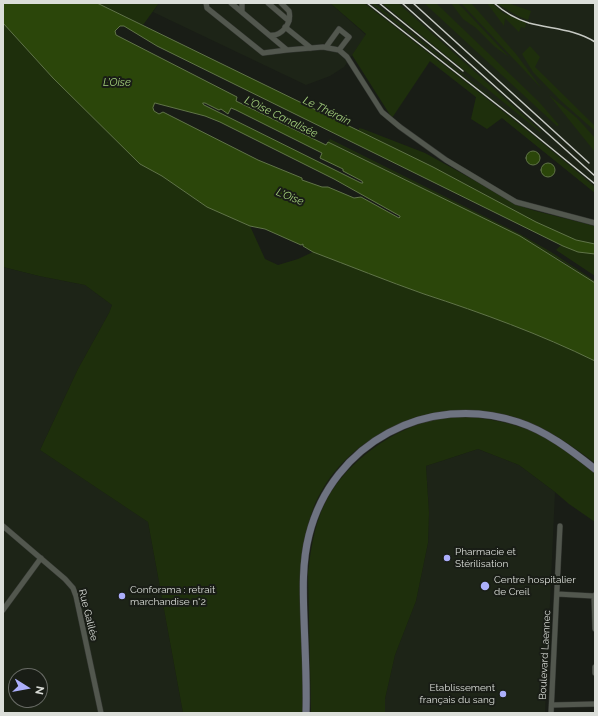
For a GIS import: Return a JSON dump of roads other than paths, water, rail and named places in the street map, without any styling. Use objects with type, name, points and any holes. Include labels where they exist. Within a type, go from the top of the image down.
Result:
[{"type":"main road","points":[[306,713],[303,585],[304,561],[308,539],[316,512],[329,487],[343,469],[363,449],[384,435],[414,421],[446,414],[474,413],[500,417],[532,428],[558,442],[595,469]]},
{"type":"street","points":[[206,3],[207,8],[263,53],[326,47],[339,50],[347,57],[382,112],[400,128],[446,160],[516,202],[595,223]]},
{"type":"street","points":[[231,3],[287,50]]},
{"type":"street","points":[[242,3],[242,12]]},
{"type":"street","points":[[268,3],[289,21]]},
{"type":"street","points":[[268,34],[278,34],[289,21],[289,10],[281,3]]},
{"type":"street","points":[[285,27],[311,48]]},
{"type":"street","points":[[326,47],[339,29],[349,37],[339,50]]},
{"type":"street","name":"Rue Galilée","points":[[3,526],[68,582],[75,593],[101,713]]},
{"type":"street","name":"Boulevard Laennec","points":[[551,713],[560,526]]},
{"type":"street","points":[[3,610],[40,558]]},
{"type":"street","points":[[557,594],[594,596],[595,629]]},
{"type":"street","points":[[595,667],[595,673]]},
{"type":"street","points":[[552,705],[595,704]]},
{"type":"water","points":[[3,3],[97,3],[433,167],[536,222],[576,240],[595,244],[595,254],[578,252],[563,246],[157,46],[124,26],[120,26],[115,31],[116,35],[237,97],[236,101],[326,145],[328,142],[520,236],[595,283],[595,361],[532,333],[489,316],[396,284],[313,252],[303,246],[303,244],[301,245],[265,229],[250,226],[207,207],[162,176],[140,164],[53,78],[3,23]],"holes":[[[155,103],[205,116],[220,122],[334,179],[400,217],[399,218],[361,197],[354,198],[328,187],[322,187],[302,180],[302,178],[258,160],[163,112],[159,114],[154,111],[153,108]],[[203,103],[219,110],[221,109],[228,114],[231,108],[236,110],[322,153],[320,158],[343,169],[343,171],[362,181],[363,183],[204,105]]]},
{"type":"water","points":[[530,151],[536,151],[540,155],[540,161],[536,165],[530,165],[526,161],[526,155]]},
{"type":"water","points":[[545,163],[551,163],[555,167],[555,173],[551,177],[545,177],[541,173],[541,167]]},
{"type":"railway","points":[[367,3],[518,121],[595,184]]},
{"type":"railway","points":[[379,3],[463,71]]},
{"type":"railway","points":[[402,3],[595,176]]},
{"type":"railway","points":[[413,3],[589,163]]},
{"type":"railway","points":[[494,3],[510,15],[524,21],[579,34],[595,42]]},
{"type":"place","name":"Pharmacie et Stérilisation","points":[[447,558]]},
{"type":"place","name":"Centre hospitalier de Creil","points":[[485,586]]},
{"type":"place","name":"Conforama : retrait marchandise n°2","points":[[122,596]]},
{"type":"place","name":"Etablissement français du sang","points":[[503,694]]},
{"type":"water label","name":"L’Oise","points":[[117,83]]},
{"type":"water label","name":"Le Thérain","points":[[327,111]]},
{"type":"water label","name":"L'Oise Canalisée","points":[[281,117]]},
{"type":"water label","name":"L'Oise","points":[[290,197]]}]
